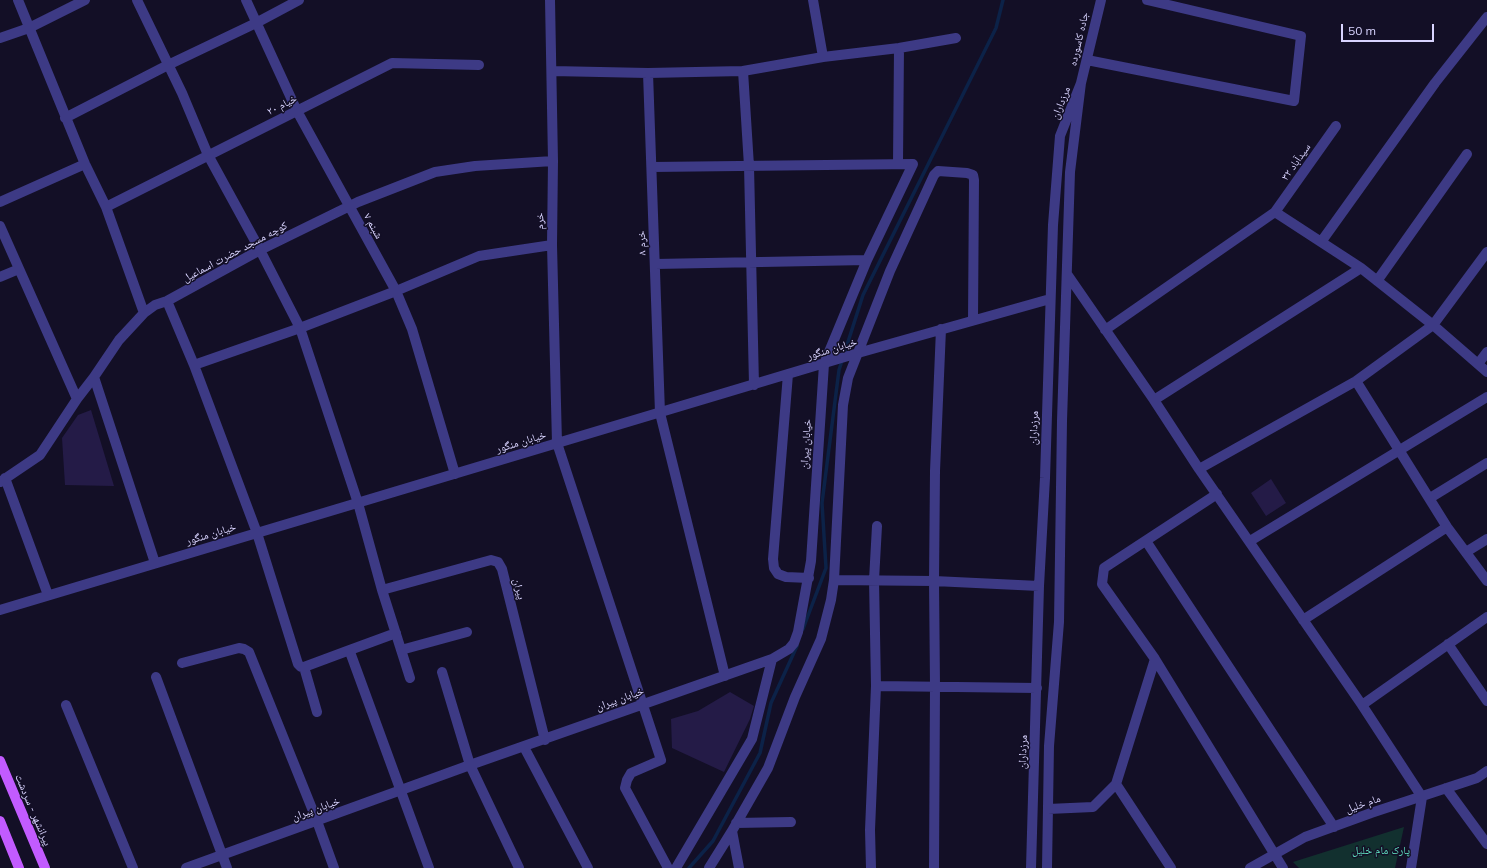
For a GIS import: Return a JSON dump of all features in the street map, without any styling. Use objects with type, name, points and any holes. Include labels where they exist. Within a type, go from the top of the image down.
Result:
[{"type":"main road","name":"پیرانشهر - سردشت","points":[[0,760],[45,868]]},
{"type":"main road","points":[[0,821],[20,868]]},
{"type":"street","points":[[18,0],[65,118],[106,207],[144,313]]},
{"type":"street","points":[[0,38],[29,28],[85,0]]},
{"type":"street","points":[[138,0],[208,155],[260,250],[300,328],[358,503],[382,590],[410,678]]},
{"type":"street","name":"شبنم ۷","points":[[246,0],[297,111],[396,291],[412,329],[455,474]]},
{"type":"street","points":[[65,118],[300,0]]},
{"type":"street","name":"خرم","points":[[550,0],[553,161],[552,245],[557,443],[661,760],[631,773],[626,780],[625,788],[668,868]]},
{"type":"street","points":[[814,0],[823,57]]},
{"type":"street","name":"جاده کاسورده","points":[[1081,83],[1101,0]]},
{"type":"street","points":[[1087,60],[1294,101],[1301,36],[1147,0]]},
{"type":"street","points":[[1321,242],[1435,83],[1487,17]]},
{"type":"street","points":[[552,71],[648,73],[743,71],[823,57],[899,48],[956,38]]},
{"type":"street","points":[[652,167],[898,163],[899,48]]},
{"type":"street","name":"خیام ۲۰","points":[[106,207],[392,63],[479,65]]},
{"type":"street","points":[[743,71],[749,166],[754,385]]},
{"type":"street","name":"خرم ۸","points":[[648,73],[660,413],[724,676]]},
{"type":"street","name":"مرزداران","points":[[1047,868],[1049,746],[1059,622],[1062,421],[1070,172],[1081,83]]},
{"type":"street","name":"مرزداران","points":[[1031,868],[1039,586],[1045,478],[1053,225],[1060,136],[1081,83]]},
{"type":"street","name":"سیدآباد ۳۲","points":[[1105,330],[1275,212],[1336,126]]},
{"type":"street","points":[[1377,281],[1467,154]]},
{"type":"street","name":"کوچه مسجد حضرت اسماعیل","points":[[3,480],[40,456],[77,399],[119,340],[144,313],[155,305],[167,301],[260,250],[358,202],[435,172],[475,166],[553,161]]},
{"type":"street","name":"خیابان پیران","points":[[186,868],[402,791],[470,765],[772,659],[789,649],[798,632],[809,578],[824,364],[867,260],[913,164],[898,163]]},
{"type":"street","points":[[0,202],[85,164]]},
{"type":"street","points":[[709,868],[768,768],[795,697],[821,639],[831,600],[834,580],[844,405],[848,378],[890,271],[934,175],[938,171],[967,173],[973,175],[973,320]]},
{"type":"street","points":[[1275,212],[1361,268],[1433,325],[1487,372]]},
{"type":"street","points":[[0,226],[77,399]]},
{"type":"street","points":[[194,365],[300,328],[396,291],[479,256],[552,245]]},
{"type":"street","points":[[1199,469],[1356,381],[1433,325],[1487,252]]},
{"type":"street","points":[[655,264],[867,260]]},
{"type":"street","points":[[1154,400],[1361,268]]},
{"type":"street","points":[[0,277],[19,269]]},
{"type":"street","points":[[1067,274],[1154,400],[1199,469],[1362,705],[1422,797],[1411,868]]},
{"type":"street","name":"خیابان منگور","points":[[0,610],[858,353],[1050,299]]},
{"type":"street","points":[[167,301],[194,365],[257,533],[298,664],[301,667],[304,667],[396,633]]},
{"type":"street","points":[[934,868],[935,471],[941,329]]},
{"type":"street","points":[[1478,364],[1487,352]]},
{"type":"street","points":[[788,374],[773,564],[778,574],[786,577],[809,578]]},
{"type":"street","points":[[94,377],[155,563]]},
{"type":"street","points":[[1356,381],[1447,527],[1487,581]]},
{"type":"street","points":[[1250,541],[1487,397]]},
{"type":"street","points":[[1430,498],[1487,463]]},
{"type":"street","points":[[3,480],[48,595]]},
{"type":"street","points":[[1217,494],[1104,568],[1102,584],[1155,659],[1283,868]]},
{"type":"street","points":[[871,868],[870,830],[876,686],[874,580],[877,526]]},
{"type":"street","points":[[1303,620],[1447,527]]},
{"type":"street","points":[[1466,552],[1487,539]]},
{"type":"street","points":[[1146,541],[1334,827]]},
{"type":"street","name":"پیران","points":[[382,590],[491,560],[498,562],[502,569],[544,740]]},
{"type":"street","points":[[834,580],[934,581],[1039,586]]},
{"type":"street","points":[[1362,705],[1487,617]]},
{"type":"street","points":[[401,650],[468,632]]},
{"type":"street","points":[[1448,644],[1487,701]]},
{"type":"street","points":[[182,663],[239,648],[249,652],[317,821],[334,868]]},
{"type":"street","points":[[347,651],[350,652],[429,868]]},
{"type":"street","points":[[676,868],[752,739],[772,659]]},
{"type":"street","points":[[1048,809],[1093,807],[1116,784],[1155,659]]},
{"type":"street","points":[[304,667],[317,712]]},
{"type":"street","points":[[442,672],[470,765],[519,868]]},
{"type":"street","points":[[156,677],[227,868]]},
{"type":"street","points":[[876,686],[1037,688]]},
{"type":"street","points":[[66,706],[133,868]]},
{"type":"street","points":[[524,747],[588,868]]},
{"type":"street","name":"مام خلیل","points":[[1250,868],[1305,837],[1477,778],[1487,771]]},
{"type":"street","points":[[1116,784],[1171,868]]},
{"type":"street","points":[[1446,788],[1487,844]]},
{"type":"street","points":[[734,827],[791,822]]},
{"type":"street","points":[[734,827],[739,868]]},
{"type":"green space","name":"پارک مام خلیل","points":[[1404,827],[1395,868],[1299,868],[1293,862]]},
{"type":"building","points":[[91,410],[114,486],[65,485],[62,438],[78,415]]},
{"type":"building","points":[[1271,479],[1286,503],[1266,516],[1251,493]]},
{"type":"building","points":[[730,692],[754,706],[750,719],[724,772],[672,748],[671,719],[698,711]]},
{"type":"waterway","points":[[803,629],[826,568],[822,503],[839,370],[863,295],[996,28],[1003,0]]},
{"type":"waterway","points":[[689,868],[713,841],[760,753],[771,703],[797,646]]}]
